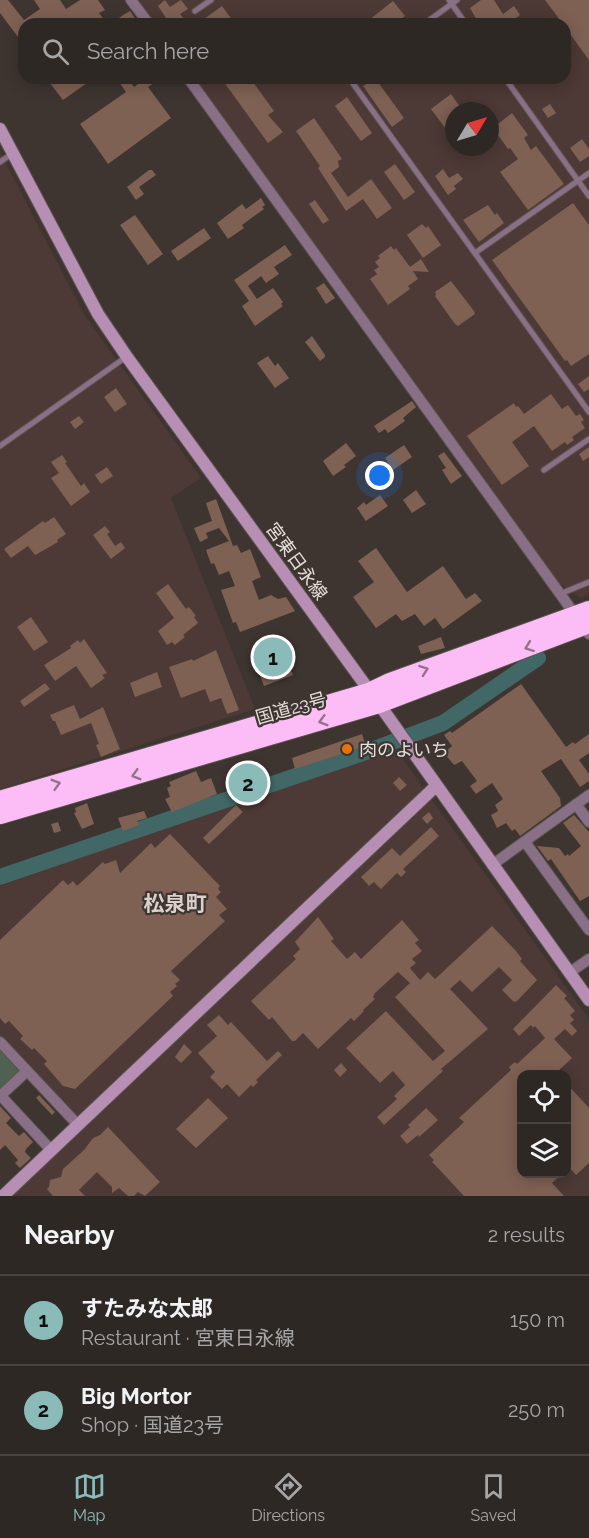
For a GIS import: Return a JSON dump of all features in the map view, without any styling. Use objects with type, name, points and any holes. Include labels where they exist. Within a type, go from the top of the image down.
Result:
[{"type":"highway","name":"国道23号","points":[[0,815],[374,698],[390,682],[585,622]]},
{"type":"highway","name":"国道23号","points":[[0,800],[374,698]]},
{"type":"main road","name":"宮東日永線","points":[[0,129],[98,314],[127,357],[589,1000]]},
{"type":"main road","points":[[3,1196],[436,786]]},
{"type":"street","points":[[131,0],[144,18]]},
{"type":"street","points":[[192,84],[560,594],[585,622]]},
{"type":"street","points":[[492,865],[589,795]]},
{"type":"street","points":[[576,804],[589,822]]},
{"type":"street","points":[[525,842],[589,930]]},
{"type":"street","points":[[569,973],[589,959]]},
{"type":"street","points":[[0,1042],[78,1125]]},
{"type":"street","points":[[27,1071],[0,1096],[51,1150]]},
{"type":"lane","points":[[195,11],[211,0]]},
{"type":"lane","points":[[431,18],[452,1],[462,18]]},
{"type":"lane","points":[[353,84],[589,412]]},
{"type":"lane","points":[[509,84],[589,196]]},
{"type":"lane","points":[[0,162],[13,153]]},
{"type":"lane","points":[[475,253],[589,173]]},
{"type":"lane","points":[[0,446],[127,357]]},
{"type":"lane","points":[[544,470],[589,439]]},
{"type":"lane","points":[[560,594],[589,582]]},
{"type":"shaded area","points":[[139,0],[589,0],[589,594],[581,598],[555,580],[199,84],[571,84],[571,18],[152,18]]},
{"type":"shaded area","points":[[0,152],[85,316],[201,478],[171,498],[255,709],[0,789]]},
{"type":"shaded area","points":[[394,747],[589,1019],[589,1196],[12,1196],[84,1127],[0,1036],[0,886]]},
{"type":"green space","points":[[0,1047],[20,1068],[20,1072],[0,1090]]},
{"type":"building","points":[[0,0],[8,0],[22,18],[18,18],[18,37],[0,13]]},
{"type":"building","points":[[34,0],[60,0],[66,9],[80,0],[98,0],[105,10],[99,13],[103,18],[27,18],[40,9]]},
{"type":"building","points":[[165,0],[170,7],[181,0],[188,9],[180,14],[183,18],[166,18],[158,6]]},
{"type":"building","points":[[481,0],[494,0],[503,14],[514,6],[520,15],[516,18],[476,18],[470,8]]},
{"type":"building","points":[[545,0],[589,0],[589,60],[571,35],[571,18],[558,18]]},
{"type":"building","points":[[393,1],[405,16],[402,18],[372,18]]},
{"type":"building","points":[[222,6],[231,18],[205,18]]},
{"type":"building","points":[[130,11],[135,18],[119,18]]},
{"type":"building","points":[[51,84],[86,84],[63,100]]},
{"type":"building","points":[[120,84],[132,84],[134,87],[138,84],[152,84],[148,87],[171,118],[108,164],[80,124],[126,92]]},
{"type":"building","points":[[225,84],[254,84],[274,111],[268,115],[283,132],[268,143]]},
{"type":"building","points":[[379,84],[404,118],[392,127],[363,86]]},
{"type":"building","points":[[451,94],[457,102],[445,102],[445,128],[431,109]]},
{"type":"building","points":[[347,97],[372,133],[361,141],[335,106]]},
{"type":"building","points":[[550,104],[556,113],[548,118],[542,109]]},
{"type":"building","points":[[512,113],[528,135],[524,138],[531,150],[536,146],[564,184],[528,210],[500,172],[518,159],[499,136],[499,123]]},
{"type":"building","points":[[314,118],[342,159],[338,161],[339,167],[331,173],[348,197],[371,179],[392,208],[377,219],[363,199],[346,211],[318,168],[320,166],[296,131]]},
{"type":"building","points":[[582,139],[589,149],[589,156],[580,162],[570,148]]},
{"type":"building","points":[[395,164],[415,192],[404,200],[384,172]]},
{"type":"building","points":[[443,169],[449,178],[458,173],[463,179],[448,195],[435,176]]},
{"type":"building","points":[[149,170],[156,175],[139,187],[144,194],[136,200],[127,187]]},
{"type":"building","points":[[261,198],[265,205],[262,207],[264,209],[228,239],[217,223],[242,204],[246,209]]},
{"type":"building","points":[[315,200],[329,220],[323,224],[309,204]]},
{"type":"building","points":[[573,203],[589,225],[589,354],[571,366],[567,360],[565,361],[492,260]]},
{"type":"building","points":[[488,205],[504,223],[479,242],[463,220]]},
{"type":"building","points":[[135,215],[163,254],[148,265],[120,225]]},
{"type":"building","points":[[422,224],[426,228],[428,226],[441,245],[423,258],[407,235]]},
{"type":"building","points":[[204,228],[211,238],[178,261],[171,251]]},
{"type":"building","points":[[285,245],[292,255],[274,267],[279,274],[266,283],[261,276],[248,286],[257,299],[273,288],[283,302],[281,304],[283,306],[255,326],[242,306],[249,301],[234,280]]},
{"type":"building","points":[[391,246],[394,250],[396,248],[410,267],[421,259],[429,272],[413,271],[418,279],[408,286],[410,289],[388,305],[370,279],[377,274],[374,270],[379,267],[375,262],[380,258],[378,256]]},
{"type":"building","points":[[451,281],[475,314],[458,326],[435,296],[435,292]]},
{"type":"building","points":[[324,283],[335,298],[326,304],[316,288]]},
{"type":"building","points":[[312,336],[325,355],[320,361],[305,342]]},
{"type":"building","points":[[268,356],[275,366],[278,363],[289,378],[275,388],[257,363]]},
{"type":"building","points":[[589,376],[589,389],[584,392],[578,384]]},
{"type":"building","points":[[116,388],[127,404],[115,412],[104,397]]},
{"type":"building","points":[[551,394],[562,409],[568,405],[576,416],[580,414],[585,428],[572,437],[574,440],[567,445],[565,442],[552,451],[534,426],[512,442],[529,466],[502,485],[467,436],[514,403],[524,414]]},
{"type":"building","points":[[412,401],[416,407],[403,418],[405,421],[388,433],[385,429],[379,433],[374,426]]},
{"type":"building","points":[[79,416],[84,422],[75,429],[70,422]]},
{"type":"building","points":[[346,443],[356,456],[333,476],[323,461]]},
{"type":"building","points":[[404,445],[412,457],[393,470],[385,458]]},
{"type":"building","points":[[589,447],[589,457],[583,461],[579,454]]},
{"type":"building","points":[[444,452],[462,476],[451,484],[442,470],[446,468],[438,456]]},
{"type":"building","points":[[62,455],[81,486],[84,483],[90,492],[71,506],[51,478],[59,473],[51,462]]},
{"type":"building","points":[[107,467],[113,476],[101,484],[95,475]]},
{"type":"building","points":[[416,490],[426,504],[412,513],[403,500]]},
{"type":"building","points":[[380,495],[388,506],[366,521],[357,508],[364,502],[366,505]]},
{"type":"building","points":[[216,499],[233,546],[237,545],[241,553],[250,549],[261,577],[252,581],[259,600],[271,595],[278,599],[286,597],[295,611],[240,632],[236,622],[233,623],[221,590],[235,586],[229,571],[219,575],[214,563],[211,564],[206,550],[229,541],[219,528],[206,533],[208,538],[200,542],[194,528],[212,521],[206,503]]},
{"type":"building","points":[[54,517],[66,534],[57,540],[58,542],[35,555],[28,546],[11,558],[4,549],[43,521],[45,523]]},
{"type":"building","points":[[105,526],[115,546],[121,542],[125,548],[111,559],[93,535]]},
{"type":"building","points":[[376,548],[407,592],[443,566],[466,599],[475,593],[482,601],[443,629],[435,618],[424,626],[415,614],[402,621],[396,614],[376,628],[353,597],[374,582],[358,561]]},
{"type":"building","points":[[168,584],[186,609],[189,607],[196,616],[194,617],[198,623],[175,645],[172,642],[167,645],[158,631],[174,618],[156,593]]},
{"type":"building","points":[[31,617],[48,642],[34,651],[17,627]]},
{"type":"building","points":[[441,637],[445,648],[421,654],[418,646]]},
{"type":"building","points":[[84,639],[107,673],[102,675],[105,678],[91,688],[76,666],[55,681],[44,665],[71,648],[70,646],[78,640],[80,643]]},
{"type":"building","points":[[281,640],[287,655],[291,653],[294,662],[288,664],[293,675],[264,686],[251,651]]},
{"type":"building","points":[[216,650],[239,710],[227,714],[221,698],[210,702],[205,689],[181,698],[169,667],[192,659],[193,661]]},
{"type":"building","points":[[157,672],[162,687],[135,697],[130,683]]},
{"type":"building","points":[[45,683],[50,689],[24,707],[20,701]]},
{"type":"building","points":[[521,684],[566,747],[573,742],[575,744],[589,734],[589,753],[579,760],[589,774],[589,781],[580,787],[561,759],[541,771],[560,798],[561,806],[520,836],[506,823],[497,828],[491,815],[498,811],[495,805],[503,799],[492,783],[476,794],[470,786],[477,781],[462,761],[454,765],[444,753],[452,746],[444,735],[450,731],[452,733]]},
{"type":"building","points":[[74,705],[80,719],[103,707],[120,749],[101,757],[91,723],[61,735],[50,715]]},
{"type":"building","points":[[362,734],[366,746],[295,769],[292,758]]},
{"type":"building","points":[[263,770],[265,777],[243,786],[244,789],[234,792],[233,788],[230,789],[228,781]]},
{"type":"building","points":[[196,771],[201,782],[211,778],[217,794],[172,812],[165,799],[170,797],[167,788],[171,786],[169,782]]},
{"type":"building","points":[[399,777],[407,785],[400,791],[393,783]]},
{"type":"building","points":[[87,803],[94,824],[82,829],[74,813],[75,808]]},
{"type":"building","points":[[236,805],[243,812],[209,844],[203,838]]},
{"type":"building","points":[[144,811],[147,818],[137,821],[139,825],[123,831],[118,818]]},
{"type":"building","points":[[429,812],[433,818],[427,824],[422,818]]},
{"type":"building","points":[[574,815],[589,832],[589,896],[580,901],[551,859],[548,861],[537,846],[559,848],[565,856],[568,854],[569,856],[581,846],[563,823]]},
{"type":"building","points":[[58,822],[61,831],[54,833],[51,824]]},
{"type":"building","points":[[431,827],[439,836],[403,869],[406,872],[401,877],[397,873],[381,889],[374,882],[369,886],[361,877],[392,848],[400,856]]},
{"type":"building","points":[[170,834],[220,886],[218,889],[221,892],[216,897],[227,909],[219,915],[225,921],[171,971],[180,980],[170,992],[173,996],[75,1089],[63,1086],[44,1064],[47,1061],[34,1048],[32,1050],[20,1039],[23,1036],[9,1021],[5,1024],[0,1018],[0,940],[63,880],[68,885],[73,881],[77,886],[103,862],[105,864],[116,860],[120,873],[151,843],[155,848]]},
{"type":"building","points":[[318,917],[334,939],[331,941],[347,959],[355,952],[361,959],[402,920],[419,940],[415,943],[422,951],[412,959],[416,963],[410,968],[420,980],[428,972],[435,979],[492,926],[516,951],[522,959],[520,961],[537,980],[514,1002],[502,990],[512,980],[499,967],[472,992],[460,980],[450,989],[488,1029],[441,1069],[443,1071],[384,1125],[377,1117],[397,1099],[394,1096],[405,1085],[393,1071],[380,1083],[346,1048],[386,1011],[433,1061],[445,1051],[395,997],[410,983],[398,972],[375,993],[373,997],[375,999],[354,1021],[351,1018],[318,1049],[303,1033],[292,1041],[272,1017],[269,1020],[251,1001],[296,959],[293,956],[300,949],[295,942]]},
{"type":"building","points":[[556,985],[567,996],[564,998],[575,1011],[570,1015],[574,1020],[570,1023],[577,1031],[572,1036],[565,1029],[554,1039],[572,1058],[559,1070],[517,1070],[517,1178],[558,1178],[552,1183],[564,1196],[464,1196],[432,1162],[434,1160],[429,1155],[464,1122],[459,1118],[511,1070],[509,1067],[515,1062],[517,1064],[545,1038],[535,1026],[533,1028],[531,1025],[519,1036],[513,1029]]},
{"type":"building","points":[[219,1015],[228,1025],[231,1022],[267,1061],[278,1051],[282,1055],[256,1080],[258,1082],[253,1087],[251,1085],[239,1097],[227,1084],[222,1089],[210,1077],[215,1072],[198,1053],[217,1036],[207,1025]]},
{"type":"building","points":[[184,1044],[192,1052],[181,1063],[175,1057]]},
{"type":"building","points":[[341,1063],[347,1070],[340,1077],[334,1070]]},
{"type":"building","points":[[571,1088],[589,1108],[589,1163],[576,1175],[571,1169]]},
{"type":"building","points":[[39,1095],[55,1112],[52,1115],[36,1098]]},
{"type":"building","points":[[208,1098],[228,1118],[196,1148],[176,1129]]},
{"type":"building","points":[[0,1106],[11,1118],[6,1123],[19,1136],[24,1132],[33,1142],[25,1152],[31,1158],[20,1168],[15,1163],[18,1160],[5,1145],[0,1150]]},
{"type":"building","points":[[426,1108],[438,1120],[419,1137],[418,1135],[407,1144],[400,1136]]},
{"type":"building","points":[[108,1127],[160,1182],[145,1196],[138,1192],[134,1196],[128,1196],[119,1188],[112,1193],[112,1187],[97,1172],[79,1190],[85,1196],[53,1196],[47,1189],[50,1180],[61,1177],[63,1169],[84,1150],[93,1138]]},
{"type":"waterway","points":[[0,877],[369,751],[443,723],[538,658]]},
{"type":"place","name":"すたみな太郎","points":[[273,657]]},
{"type":"place","name":"肉のよいち","points":[[347,749]]},
{"type":"place","name":"Big Mortor","points":[[248,783]]},
{"type":"district","name":"松泉町","points":[[175,903]]}]
